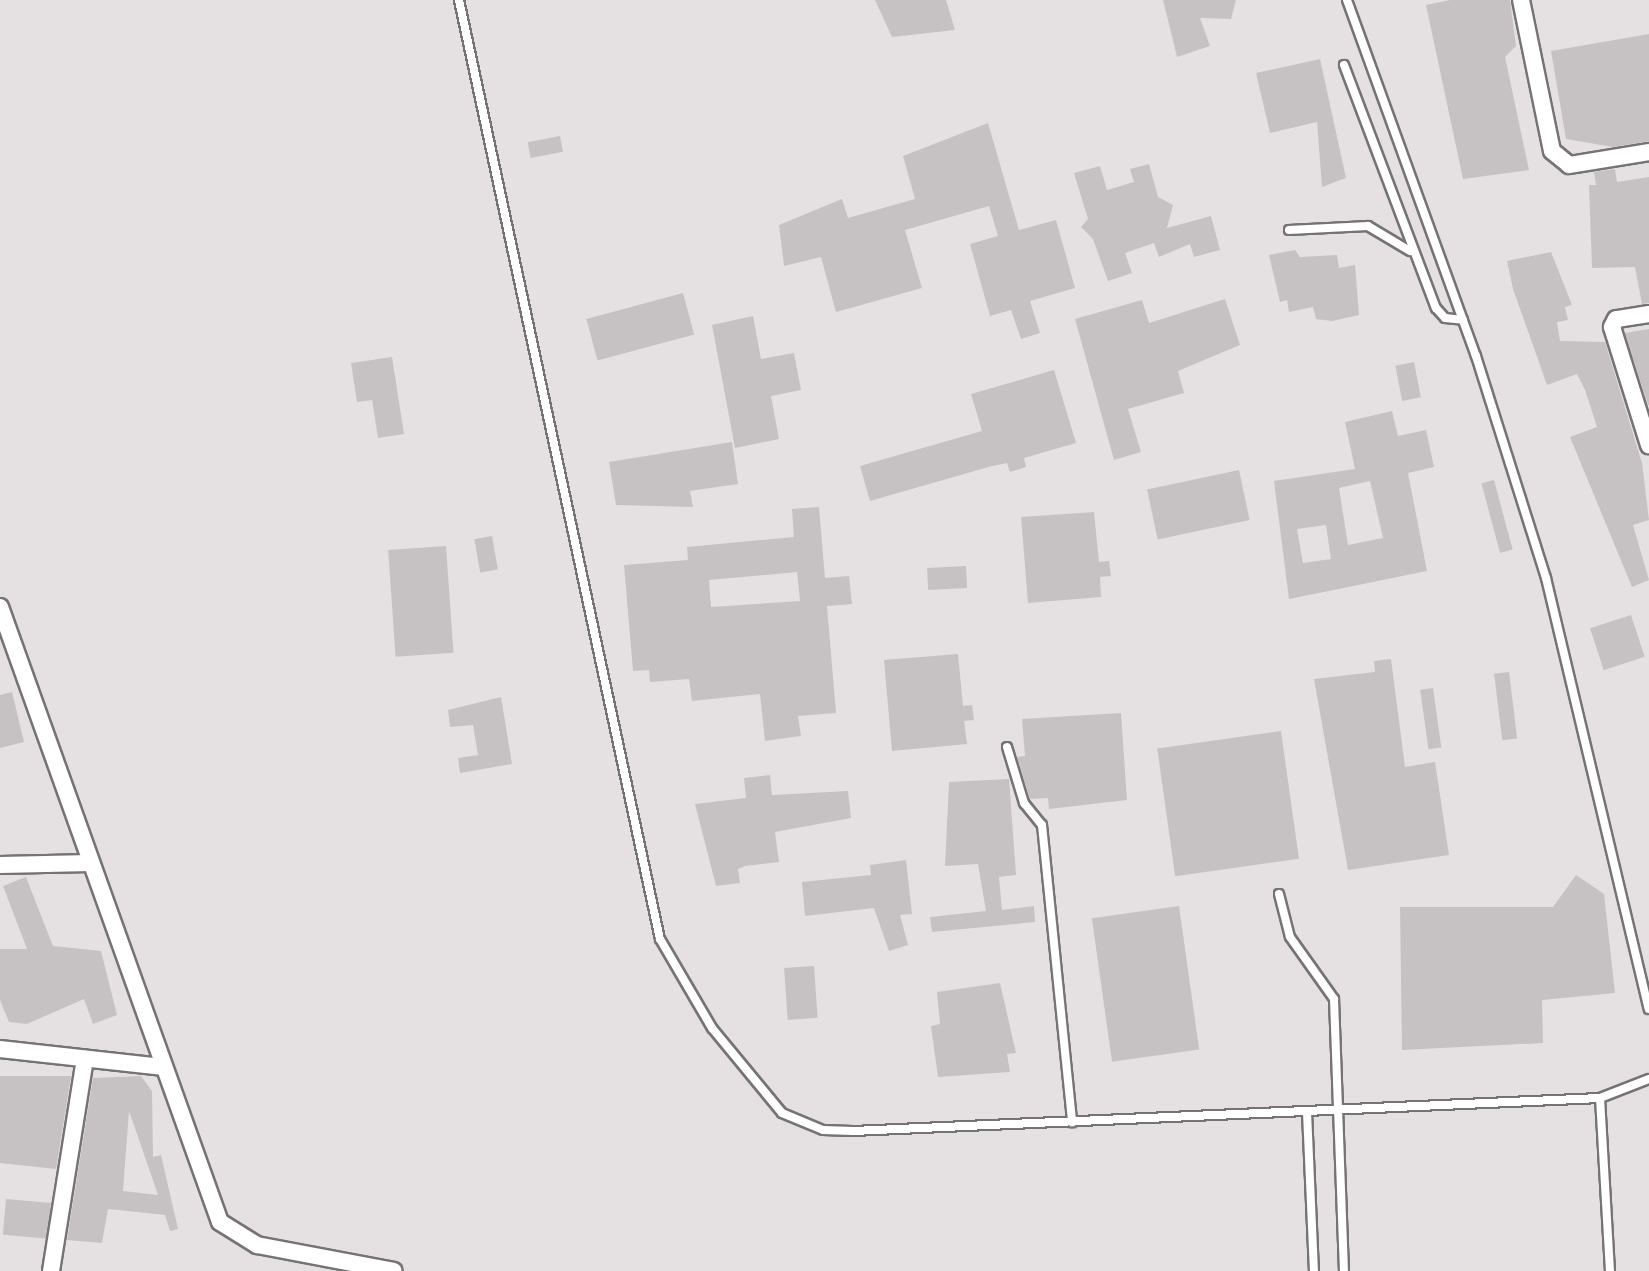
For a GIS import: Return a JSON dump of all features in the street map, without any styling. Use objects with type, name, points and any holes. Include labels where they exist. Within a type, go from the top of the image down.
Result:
[{"type":"street","points":[[1521,0],[1552,151],[1569,165],[1649,152]]},
{"type":"street","points":[[1649,314],[1616,319],[1612,327],[1649,445]]},
{"type":"street","points":[[0,607],[220,1222],[257,1245],[394,1271]]},
{"type":"street","points":[[0,865],[91,863]]},
{"type":"street","points":[[0,1049],[164,1067]]},
{"type":"street","points":[[51,1271],[85,1059]]},
{"type":"lane","points":[[459,0],[644,870],[671,967],[758,1087],[803,1123],[853,1131],[1600,1098],[1649,1079]]},
{"type":"lane","points":[[1347,0],[1463,320],[1546,578],[1649,1009]]},
{"type":"lane","points":[[1344,65],[1441,315],[1463,320]]},
{"type":"lane","points":[[1289,230],[1368,226],[1402,240],[1418,261]]},
{"type":"lane","points":[[1007,747],[1024,803],[1042,825],[1072,1122]]},
{"type":"lane","points":[[1279,894],[1290,937],[1334,999],[1344,1271]]},
{"type":"lane","points":[[1600,1098],[1610,1271]]},
{"type":"lane","points":[[1307,1112],[1314,1271]]},
{"type":"building","points":[[875,0],[946,0],[955,30],[892,37]]},
{"type":"building","points":[[1163,0],[1236,0],[1231,19],[1200,18],[1210,46],[1177,57]]},
{"type":"building","points":[[1450,0],[1510,0],[1516,46],[1505,57],[1529,170],[1463,179],[1426,5]]},
{"type":"building","points":[[1649,34],[1649,141],[1613,147],[1566,139],[1551,51]]},
{"type":"building","points":[[1320,59],[1346,178],[1322,187],[1317,122],[1270,133],[1256,73]]},
{"type":"building","points":[[988,123],[1019,230],[1056,220],[1075,288],[1030,301],[1040,333],[1021,339],[1011,310],[990,316],[970,244],[998,236],[989,206],[905,230],[922,288],[836,312],[821,257],[784,266],[779,225],[842,199],[848,218],[915,199],[903,156]]},
{"type":"building","points":[[560,136],[563,152],[531,158],[528,142]]},
{"type":"building","points":[[1149,164],[1158,197],[1173,205],[1167,228],[1211,216],[1220,250],[1194,257],[1190,244],[1159,257],[1154,243],[1125,253],[1132,273],[1108,281],[1093,239],[1081,227],[1088,219],[1074,173],[1100,166],[1107,190],[1134,182],[1130,169]]},
{"type":"building","points":[[1615,169],[1617,182],[1649,177],[1649,303],[1642,304],[1635,267],[1592,268],[1589,185],[1596,185],[1594,172]]},
{"type":"building","points":[[1295,250],[1300,257],[1337,255],[1339,268],[1355,265],[1359,315],[1332,321],[1316,319],[1313,307],[1289,312],[1287,300],[1280,302],[1269,255]]},
{"type":"building","points":[[1551,252],[1572,305],[1565,307],[1568,320],[1557,322],[1560,341],[1605,342],[1642,463],[1649,520],[1633,525],[1649,580],[1632,587],[1570,437],[1597,427],[1585,390],[1577,374],[1547,385],[1513,289],[1507,261]]},
{"type":"building","points":[[683,293],[694,335],[598,360],[586,319]]},
{"type":"building","points":[[1225,299],[1240,345],[1178,371],[1184,393],[1128,409],[1141,452],[1114,460],[1075,319],[1142,300],[1149,323]]},
{"type":"building","points":[[753,316],[761,359],[794,353],[801,390],[771,396],[779,439],[735,448],[712,325]]},
{"type":"building","points":[[1649,329],[1649,405],[1648,405],[1625,333]]},
{"type":"building","points":[[392,357],[404,434],[378,438],[372,400],[357,402],[351,363]]},
{"type":"building","points":[[1414,362],[1421,397],[1402,401],[1395,366]]},
{"type":"building","points":[[1054,370],[1076,443],[1024,458],[1026,467],[1010,472],[1007,463],[992,466],[870,501],[860,466],[982,431],[971,394]]},
{"type":"building","points":[[1392,411],[1398,436],[1426,430],[1434,467],[1408,473],[1427,571],[1289,599],[1274,481],[1355,469],[1345,422]],"holes":[[[1370,481],[1383,538],[1348,545],[1339,488]],[[1326,525],[1331,559],[1303,563],[1297,529]]]},
{"type":"building","points":[[732,442],[738,484],[690,491],[693,507],[616,505],[609,462]]},
{"type":"building","points":[[1239,470],[1250,520],[1158,539],[1147,490]]},
{"type":"building","points":[[1494,480],[1513,550],[1500,553],[1481,483]]},
{"type":"building","points":[[819,507],[825,578],[849,576],[852,604],[827,606],[836,713],[798,716],[801,736],[765,741],[760,694],[692,701],[689,679],[650,682],[649,670],[633,671],[624,565],[688,560],[687,547],[794,537],[792,509]],"holes":[[[797,572],[800,601],[711,607],[709,580]]]},
{"type":"building","points":[[1094,512],[1099,562],[1109,561],[1111,576],[1100,577],[1101,597],[1028,603],[1021,517]]},
{"type":"building","points":[[492,536],[498,569],[480,573],[474,539]]},
{"type":"building","points":[[446,546],[453,653],[396,657],[388,550]]},
{"type":"building","points":[[966,566],[967,588],[928,590],[927,568]]},
{"type":"building","points":[[1631,615],[1645,657],[1604,670],[1590,628]]},
{"type":"building","points":[[958,654],[963,706],[972,705],[974,720],[964,721],[967,744],[892,751],[884,660]]},
{"type":"building","points":[[1391,659],[1405,767],[1435,762],[1449,855],[1348,870],[1314,679],[1375,672],[1374,661]]},
{"type":"building","points":[[1509,672],[1517,739],[1502,740],[1494,674]]},
{"type":"building","points":[[1433,688],[1441,747],[1428,749],[1420,690]]},
{"type":"building","points":[[12,692],[24,742],[0,748],[0,695]]},
{"type":"building","points":[[501,697],[512,764],[460,773],[458,758],[478,755],[473,725],[450,727],[448,710]]},
{"type":"building","points":[[1121,713],[1127,800],[1049,809],[1048,798],[1030,799],[1017,757],[1025,756],[1022,719]]},
{"type":"building","points":[[1281,731],[1299,859],[1175,876],[1157,748]]},
{"type":"building","points":[[770,775],[772,795],[848,791],[851,818],[775,832],[779,862],[745,866],[738,869],[740,883],[716,886],[695,804],[746,798],[744,778]]},
{"type":"building","points":[[1009,779],[1016,875],[999,877],[1002,910],[1034,906],[1035,922],[932,932],[930,917],[986,911],[978,864],[945,866],[949,782]]},
{"type":"building","points":[[906,860],[912,914],[900,915],[908,945],[889,951],[874,908],[805,916],[802,882],[871,875],[870,865]]},
{"type":"building","points":[[1576,875],[1604,894],[1615,993],[1542,1000],[1543,1043],[1402,1050],[1400,907],[1553,907]]},
{"type":"building","points":[[26,877],[53,946],[101,951],[117,1015],[93,1024],[84,999],[27,1024],[9,1022],[0,1000],[0,949],[27,949],[3,886]]},
{"type":"building","points":[[1179,906],[1199,1050],[1112,1062],[1092,918]]},
{"type":"building","points":[[814,966],[818,1018],[788,1020],[784,968]]},
{"type":"building","points":[[1000,983],[1016,1053],[1007,1054],[1010,1072],[938,1077],[931,1026],[940,1024],[937,992]]},
{"type":"building","points":[[0,1076],[71,1076],[56,1169],[0,1163]]},
{"type":"building","points":[[141,1076],[152,1091],[153,1157],[161,1155],[178,1229],[170,1231],[165,1215],[108,1209],[102,1243],[67,1240],[93,1078]],"holes":[[[129,1111],[158,1195],[123,1191]]]},
{"type":"building","points":[[6,1199],[51,1203],[48,1239],[3,1235]]}]
